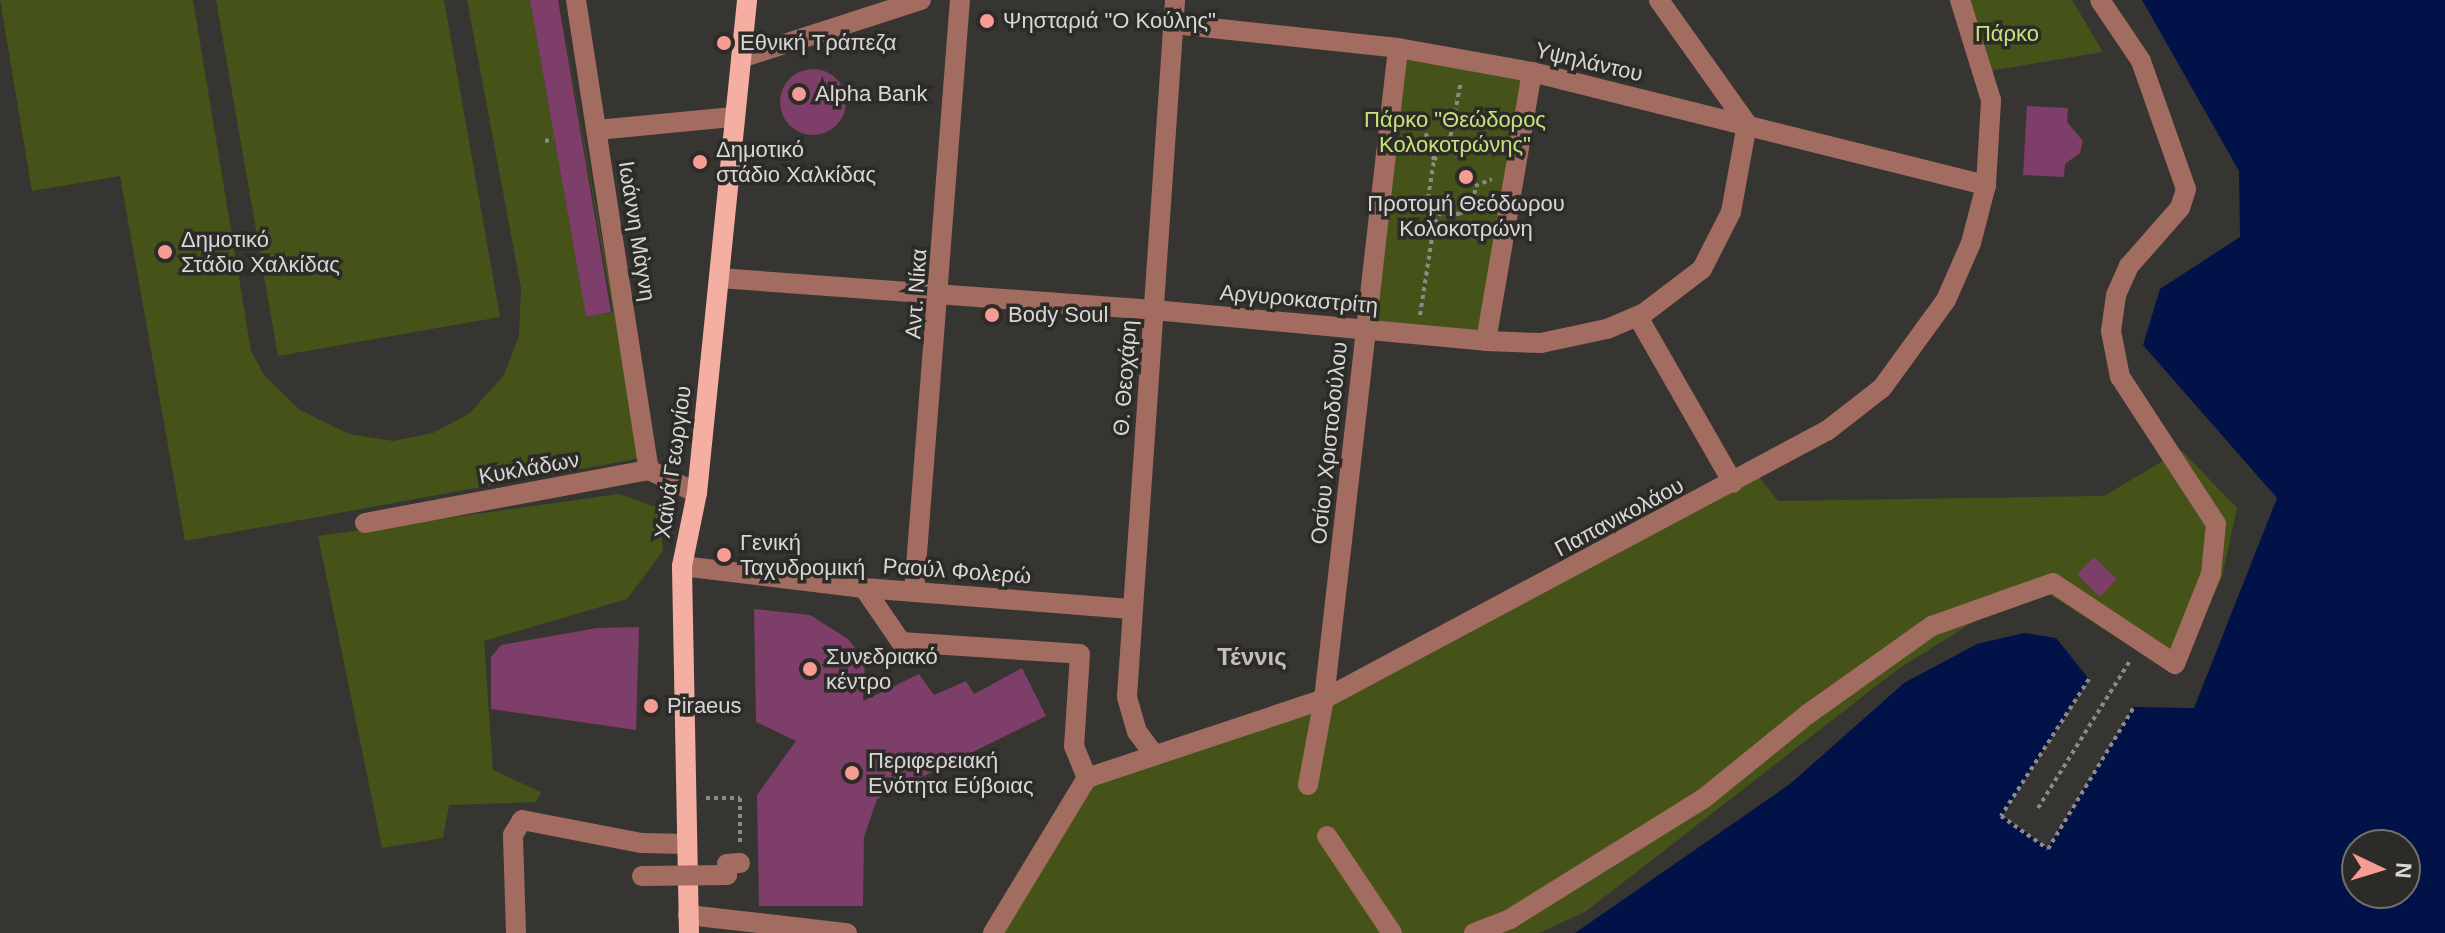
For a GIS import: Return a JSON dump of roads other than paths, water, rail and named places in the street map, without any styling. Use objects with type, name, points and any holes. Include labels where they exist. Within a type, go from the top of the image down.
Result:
[{"type":"main road","name":"Χαϊνά Γεωργίου","points":[[689,924],[684,797],[682,566],[697,493],[747,0]]},
{"type":"street","name":"Ιωάννη Μὰγνη","points":[[576,0],[649,470]]},
{"type":"street","points":[[741,58],[921,0]]},
{"type":"street","name":"Αντ. Νίκα","points":[[914,592],[941,293],[960,0]]},
{"type":"street","name":"Θ. Θεοχάρη","points":[[1153,753],[1137,732],[1129,708],[1133,609],[1175,0]]},
{"type":"street","points":[[1659,0],[1747,124]]},
{"type":"street","name":"Παπανικολάου","points":[[1087,778],[1153,753],[1324,699],[1733,483],[1828,430],[1882,388],[1946,300],[1971,243],[1986,185],[1991,100],[1960,0]]},
{"type":"street","points":[[1474,933],[1510,919],[1703,799],[1820,704],[1932,626],[2053,583],[2175,664],[2211,574],[2216,524],[2120,377],[2111,331],[2116,295],[2129,266],[2180,208],[2186,189],[2141,61],[2100,0]]},
{"type":"street","name":"Υψηλάντου","points":[[1174,24],[1398,48],[1532,72],[1986,185]]},
{"type":"street","name":"Οσίου Χριστοδούλου","points":[[1308,785],[1324,699],[1398,48]]},
{"type":"street","points":[[1486,341],[1532,72]]},
{"type":"street","points":[[597,130],[733,117]]},
{"type":"street","name":"Αργυροκαστρίτη","points":[[719,278],[941,293],[1486,341],[1541,343],[1607,329],[1638,317],[1702,269],[1719,244],[1731,212],[1747,124]]},
{"type":"street","points":[[1638,317],[1733,483]]},
{"type":"street","points":[[649,470],[697,493]]},
{"type":"street","name":"Κυκλάδων","points":[[365,523],[649,470]]},
{"type":"street","name":"Ραούλ Φολερώ","points":[[682,566],[864,588],[1133,609]]},
{"type":"street","points":[[864,588],[901,642],[1080,654],[1074,746],[1087,778],[993,933]]},
{"type":"street","points":[[516,933],[513,835],[522,820],[642,843],[685,844]]},
{"type":"street","points":[[1327,836],[1392,933]]},
{"type":"street","points":[[642,876],[727,875],[727,864],[740,863]]},
{"type":"street","points":[[689,924],[847,933]]},
{"type":"place","name":"Ψησταριά \"Ο Κούλης\"","points":[[987,21]]},
{"type":"place","name":"Εθνική Τράπεζα","points":[[724,43]]},
{"type":"place","name":"Alpha Bank","points":[[799,94]]},
{"type":"place","name":"Δημοτικό στάδιο Χαλκίδας","points":[[700,162]]},
{"type":"place","name":"Προτομή Θεόδωρου Κολοκοτρώνη","points":[[1466,177]]},
{"type":"place","name":"Δημοτικό Στάδιο Χαλκίδας","points":[[165,252]]},
{"type":"place","name":"Body Soul","points":[[992,315]]},
{"type":"place","name":"Γενική Ταχυδρομική","points":[[724,555]]},
{"type":"place","name":"Συνεδριακό κέντρο","points":[[810,669]]},
{"type":"place","name":"Piraeus","points":[[651,706]]},
{"type":"place","name":"Περιφερειακή Ενότητα Εύβοιας","points":[[852,773]]},
{"type":"district","name":"Τέννις","points":[[1252,657]]},
{"type":"park label","name":"Πάρκο","points":[[2007,34]]},
{"type":"park label","name":"Πάρκο \"Θεώδορος Κολοκοτρώνης\"","points":[[1455,132]]}]
